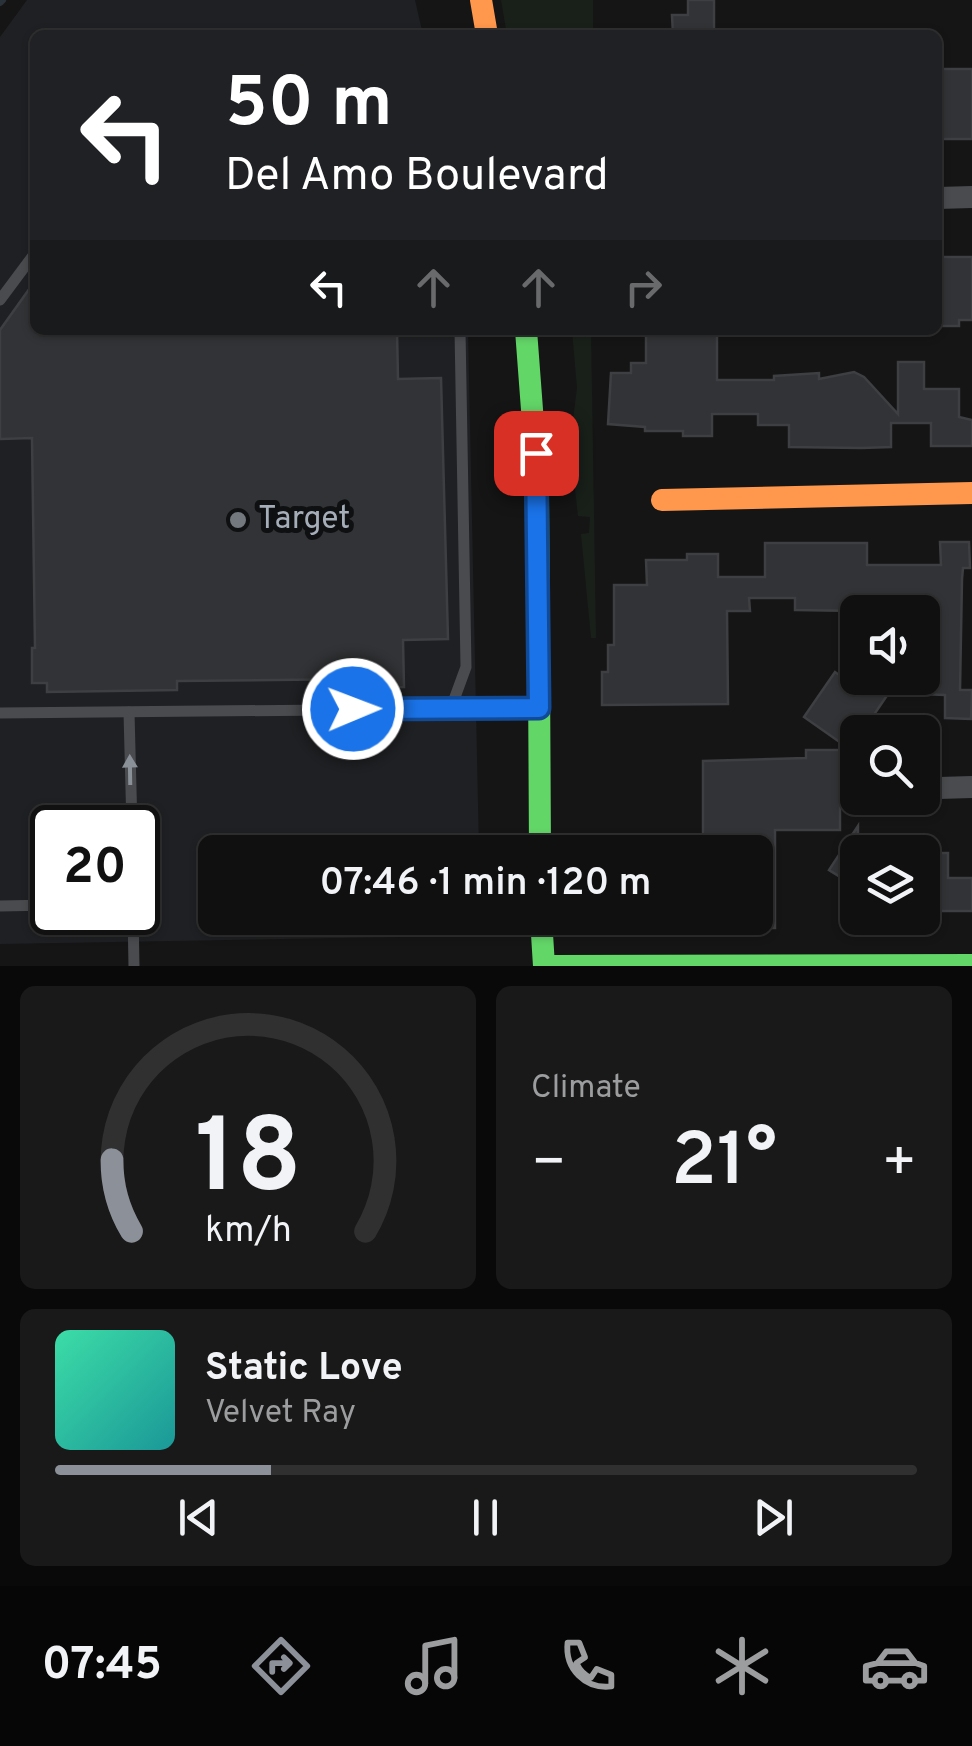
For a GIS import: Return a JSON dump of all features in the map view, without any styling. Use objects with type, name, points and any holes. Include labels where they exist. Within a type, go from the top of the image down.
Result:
[{"type":"street","points":[[481,0],[486,30]]},
{"type":"street","points":[[942,198],[972,197]]},
{"type":"street","points":[[526,335],[538,489],[540,835]]},
{"type":"street","points":[[662,500],[972,493]]},
{"type":"street","points":[[940,788],[972,788]]},
{"type":"street","points":[[542,935],[544,966]]},
{"type":"street","points":[[552,966],[972,964]]},
{"type":"lane","points":[[0,300],[30,260]]},
{"type":"lane","points":[[452,708],[466,667],[460,335]]},
{"type":"lane","points":[[0,713],[539,708]]},
{"type":"lane","points":[[129,712],[131,805]]},
{"type":"lane","points":[[0,906],[30,905]]},
{"type":"lane","points":[[133,935],[134,966]]},
{"type":"shaded area","points":[[27,0],[415,0],[422,30],[30,30],[30,335],[468,335],[479,835],[198,835],[198,935],[461,936],[0,944],[0,37]]},
{"type":"shaded area","points":[[501,0],[593,0],[593,30],[506,30]]},
{"type":"shaded area","points":[[572,335],[591,335],[596,638],[591,638],[581,534],[589,533],[590,517],[578,516],[570,444],[577,388]]},
{"type":"building","points":[[688,0],[714,0],[714,30],[673,30],[672,15],[688,15]]},
{"type":"building","points":[[942,69],[972,69],[972,139],[942,139]]},
{"type":"building","points":[[942,257],[972,257],[972,320],[959,320],[959,326],[942,326]]},
{"type":"building","name":"Target","points":[[30,288],[30,335],[397,335],[398,379],[441,378],[448,639],[403,640],[404,687],[358,688],[358,679],[177,681],[177,690],[47,692],[47,683],[32,683],[32,438],[0,439],[0,330]]},
{"type":"building","points":[[646,335],[717,335],[717,380],[774,380],[774,376],[819,373],[819,379],[854,372],[864,377],[898,414],[898,362],[924,362],[924,389],[959,389],[959,417],[972,420],[972,446],[931,446],[931,423],[891,423],[891,447],[861,448],[789,447],[789,425],[758,425],[758,414],[712,414],[712,436],[683,436],[683,431],[645,431],[645,427],[608,424],[611,373],[631,373],[631,363],[646,363]]},
{"type":"building","points":[[940,542],[969,542],[970,568],[963,568],[962,579],[960,690],[972,690],[971,719],[945,718],[945,695],[940,695],[940,595],[840,595],[840,611],[795,610],[795,598],[749,598],[750,611],[727,611],[728,704],[602,705],[602,672],[608,672],[608,645],[614,645],[614,585],[647,585],[646,560],[687,560],[687,554],[718,554],[718,577],[765,577],[765,543],[867,543],[867,565],[941,565]]},
{"type":"building","points":[[835,672],[840,676],[840,695],[887,695],[874,715],[840,715],[840,742],[804,717]]},
{"type":"building","points":[[806,750],[840,750],[840,830],[775,830],[773,928],[773,835],[703,835],[703,761],[806,758]]},
{"type":"building","points":[[840,853],[840,877],[829,870]]},
{"type":"building","points":[[940,853],[948,853],[948,878],[972,878],[972,911],[940,911]]},
{"type":"traffic: fast","points":[[526,335],[538,489],[540,835]]},
{"type":"traffic: fast","points":[[542,935],[544,966]]},
{"type":"traffic: fast","points":[[552,966],[972,965]]},
{"type":"traffic: slow","points":[[481,0],[486,30]]},
{"type":"traffic: slow","points":[[662,500],[972,493]]},
{"type":"place","name":"Target","points":[[238,520]]},
{"type":"route","points":[[353,709],[539,708],[536,453]]}]
